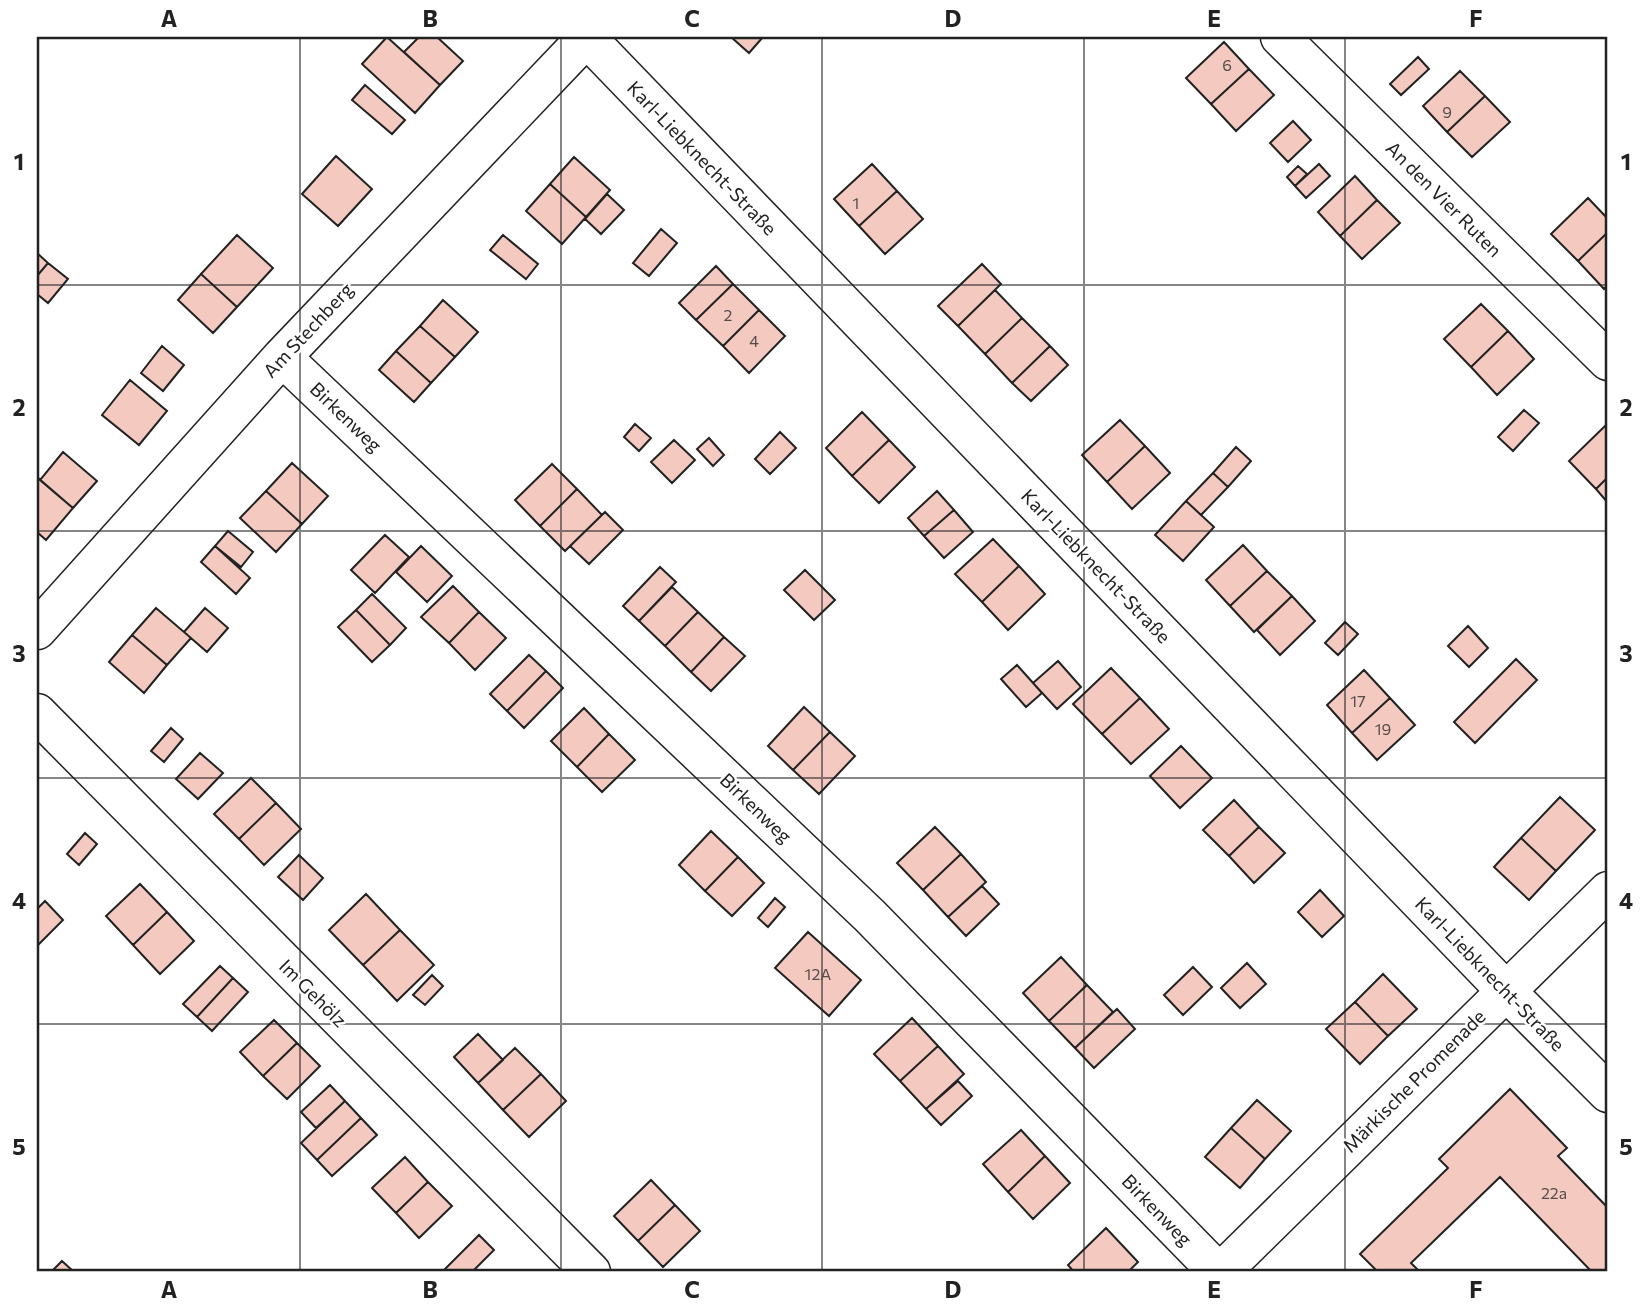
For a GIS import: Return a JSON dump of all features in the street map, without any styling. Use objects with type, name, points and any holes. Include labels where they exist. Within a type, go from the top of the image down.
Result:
[{"type":"street","name":"Am Stechberg","points":[[37,629],[282,357],[586,37]]},
{"type":"street","name":"Karl-Liebknecht-Straße","points":[[586,37],[1506,991],[1608,1093]]},
{"type":"street","name":"An den Vier Ruten","points":[[1280,37],[1608,361]]},
{"type":"street","name":"Birkenweg","points":[[282,357],[870,916],[1219,1272]]},
{"type":"street","name":"Im Gehölz","points":[[37,713],[591,1272]]},
{"type":"street","name":"Märkische Promenade","points":[[1219,1272],[1608,891]]},
{"type":"building","points":[[387,37],[440,85],[415,113],[362,64]]},
{"type":"building","points":[[419,37],[437,37],[463,61],[440,85],[404,52]]},
{"type":"building","points":[[731,37],[763,37],[749,53]]},
{"type":"building","points":[[1224,42],[1249,69],[1211,104],[1186,78]]},
{"type":"building","points":[[1418,57],[1429,69],[1401,95],[1390,84]]},
{"type":"building","points":[[1249,69],[1274,95],[1236,131],[1211,104]]},
{"type":"building","points":[[1460,71],[1485,96],[1447,132],[1423,106]]},
{"type":"building","points":[[365,85],[405,120],[392,134],[352,100]]},
{"type":"building","points":[[1485,96],[1510,122],[1472,157],[1447,132]]},
{"type":"building","points":[[1293,121],[1311,140],[1288,162],[1270,143]]},
{"type":"building","points":[[336,156],[372,189],[338,226],[302,194]]},
{"type":"building","points":[[574,157],[610,190],[586,217],[550,184]]},
{"type":"building","points":[[872,164],[897,191],[859,226],[834,199]]},
{"type":"building","points":[[1319,164],[1330,176],[1306,198],[1295,186]]},
{"type":"building","points":[[1298,166],[1307,174],[1295,186],[1287,177]]},
{"type":"building","points":[[1355,176],[1377,200],[1340,236],[1318,212]]},
{"type":"building","points":[[550,184],[586,217],[562,244],[526,211]]},
{"type":"building","points":[[897,191],[923,219],[885,254],[859,226]]},
{"type":"building","points":[[607,194],[624,210],[601,234],[585,219]]},
{"type":"building","points":[[1588,198],[1608,219],[1608,232],[1578,261],[1551,234]]},
{"type":"building","points":[[1377,200],[1400,223],[1362,259],[1340,236]]},
{"type":"building","points":[[661,229],[677,243],[649,276],[633,263]]},
{"type":"building","points":[[1608,232],[1608,285],[1604,289],[1578,261]]},
{"type":"building","points":[[237,235],[273,268],[237,307],[201,274]]},
{"type":"building","points":[[503,235],[538,264],[526,279],[490,250]]},
{"type":"building","points":[[37,253],[48,263],[37,276]]},
{"type":"building","points":[[48,263],[68,279],[48,303],[37,294],[37,276]]},
{"type":"building","points":[[982,264],[1001,284],[958,326],[938,306]]},
{"type":"building","points":[[716,266],[733,284],[696,320],[679,303]]},
{"type":"building","points":[[201,274],[237,307],[213,333],[178,300]]},
{"type":"building","points":[[733,284],[759,310],[723,346],[696,320]]},
{"type":"building","points":[[995,290],[1022,318],[985,354],[958,326]]},
{"type":"building","points":[[443,300],[478,332],[455,357],[420,326]]},
{"type":"building","points":[[1481,304],[1508,331],[1471,367],[1444,339]]},
{"type":"building","points":[[759,310],[785,336],[749,373],[723,346]]},
{"type":"building","points":[[1022,318],[1050,346],[1012,383],[985,354]]},
{"type":"building","points":[[420,326],[455,357],[431,383],[396,351]]},
{"type":"building","points":[[1508,331],[1534,359],[1497,395],[1471,367]]},
{"type":"building","points":[[162,346],[184,365],[163,391],[141,373]]},
{"type":"building","points":[[1050,346],[1068,365],[1031,401],[1012,383]]},
{"type":"building","points":[[396,351],[431,383],[414,402],[379,370]]},
{"type":"building","points":[[130,380],[167,411],[139,445],[102,415]]},
{"type":"building","points":[[1524,410],[1539,423],[1513,451],[1498,437]]},
{"type":"building","points":[[862,412],[889,440],[852,476],[826,448]]},
{"type":"building","points":[[1120,420],[1145,446],[1107,482],[1082,455]]},
{"type":"building","points":[[635,424],[651,438],[639,451],[624,437]]},
{"type":"building","points":[[1606,425],[1608,477],[1596,489],[1569,461]]},
{"type":"building","points":[[780,432],[796,448],[770,474],[755,459]]},
{"type":"building","points":[[709,438],[724,455],[713,466],[697,449]]},
{"type":"building","points":[[674,440],[695,460],[672,483],[651,462]]},
{"type":"building","points":[[889,440],[915,467],[879,503],[852,476]]},
{"type":"building","points":[[1145,446],[1170,473],[1132,509],[1107,482]]},
{"type":"building","points":[[1236,447],[1251,461],[1228,487],[1213,473]]},
{"type":"building","points":[[63,452],[97,481],[73,508],[40,480]]},
{"type":"building","points":[[292,463],[328,496],[302,524],[266,491]]},
{"type":"building","points":[[552,464],[577,489],[540,526],[515,500]]},
{"type":"building","points":[[1213,473],[1228,487],[1201,515],[1186,501]]},
{"type":"building","points":[[37,477],[73,508],[46,540],[37,532]]},
{"type":"building","points":[[1608,477],[1608,503],[1596,489]]},
{"type":"building","points":[[577,489],[602,515],[565,551],[540,526]]},
{"type":"building","points":[[266,491],[302,524],[276,552],[240,518]]},
{"type":"building","points":[[937,491],[954,510],[924,536],[908,518]]},
{"type":"building","points":[[1186,501],[1214,527],[1183,561],[1155,535]]},
{"type":"building","points":[[954,510],[973,532],[944,558],[924,536]]},
{"type":"building","points":[[605,512],[623,530],[589,564],[570,546]]},
{"type":"building","points":[[228,531],[253,552],[241,567],[215,546]]},
{"type":"building","points":[[385,535],[409,557],[375,593],[351,570]]},
{"type":"building","points":[[993,539],[1019,566],[982,602],[955,574]]},
{"type":"building","points":[[1243,545],[1267,571],[1230,606],[1206,580]]},
{"type":"building","points":[[215,546],[250,578],[236,594],[201,562]]},
{"type":"building","points":[[421,546],[452,576],[427,602],[396,572]]},
{"type":"building","points":[[1019,566],[1045,594],[1008,630],[982,602]]},
{"type":"building","points":[[660,567],[676,582],[639,621],[623,606]]},
{"type":"building","points":[[805,570],[835,600],[814,620],[784,590]]},
{"type":"building","points":[[1267,571],[1292,596],[1254,632],[1230,606]]},
{"type":"building","points":[[453,586],[479,612],[449,643],[421,617]]},
{"type":"building","points":[[672,587],[698,612],[665,646],[639,621]]},
{"type":"building","points":[[372,594],[406,628],[390,645],[356,610]]},
{"type":"building","points":[[1292,596],[1315,621],[1280,655],[1257,630]]},
{"type":"building","points":[[156,608],[191,638],[167,665],[132,635]]},
{"type":"building","points":[[205,608],[228,628],[207,652],[184,632]]},
{"type":"building","points":[[356,610],[390,645],[372,662],[338,627]]},
{"type":"building","points":[[479,612],[506,638],[475,670],[449,643]]},
{"type":"building","points":[[698,612],[724,637],[691,672],[665,646]]},
{"type":"building","points":[[1345,622],[1358,634],[1338,655],[1325,643]]},
{"type":"building","points":[[1468,626],[1488,648],[1469,667],[1448,646]]},
{"type":"building","points":[[132,635],[167,665],[144,693],[109,662]]},
{"type":"building","points":[[724,637],[745,656],[711,691],[691,672]]},
{"type":"building","points":[[529,655],[546,671],[507,711],[490,694]]},
{"type":"building","points":[[1516,659],[1537,680],[1475,743],[1454,722]]},
{"type":"building","points":[[1058,661],[1081,687],[1057,709],[1033,683]]},
{"type":"building","points":[[1017,665],[1042,693],[1026,707],[1001,679]]},
{"type":"building","points":[[1111,668],[1140,698],[1102,734],[1073,704]]},
{"type":"building","points":[[1364,670],[1390,698],[1352,733],[1327,705]]},
{"type":"building","points":[[546,671],[563,688],[524,728],[507,711]]},
{"type":"building","points":[[1140,698],[1169,729],[1131,764],[1102,734]]},
{"type":"building","points":[[1390,698],[1415,725],[1377,760],[1352,733]]},
{"type":"building","points":[[804,707],[830,732],[793,770],[768,746]]},
{"type":"building","points":[[584,708],[609,734],[577,767],[551,741]]},
{"type":"building","points":[[171,728],[183,739],[164,762],[151,751]]},
{"type":"building","points":[[830,732],[855,756],[819,794],[793,770]]},
{"type":"building","points":[[609,734],[635,760],[602,792],[577,767]]},
{"type":"building","points":[[1181,746],[1212,778],[1180,808],[1150,776]]},
{"type":"building","points":[[200,753],[223,773],[198,799],[176,779]]},
{"type":"building","points":[[251,778],[276,803],[239,839],[214,814]]},
{"type":"building","points":[[1560,797],[1595,830],[1556,871],[1521,838]]},
{"type":"building","points":[[1234,800],[1259,827],[1229,856],[1203,830]]},
{"type":"building","points":[[276,803],[301,829],[264,865],[239,839]]},
{"type":"building","points":[[935,827],[961,854],[923,890],[897,863]]},
{"type":"building","points":[[1259,827],[1285,853],[1254,883],[1229,856]]},
{"type":"building","points":[[711,831],[738,857],[705,891],[679,865]]},
{"type":"building","points":[[85,833],[97,844],[79,865],[67,854]]},
{"type":"building","points":[[1521,838],[1556,871],[1529,900],[1494,867]]},
{"type":"building","points":[[961,854],[986,882],[948,917],[923,890]]},
{"type":"building","points":[[299,855],[323,878],[303,900],[278,877]]},
{"type":"building","points":[[738,857],[764,883],[732,916],[705,891]]},
{"type":"building","points":[[140,884],[167,912],[133,945],[106,916]]},
{"type":"building","points":[[982,886],[999,904],[966,936],[948,917]]},
{"type":"building","points":[[1320,890],[1344,916],[1322,937],[1298,912]]},
{"type":"building","points":[[366,894],[400,930],[363,965],[329,930]]},
{"type":"building","points":[[775,898],[785,907],[768,927],[758,918]]},
{"type":"building","points":[[45,901],[63,920],[37,946],[37,909]]},
{"type":"building","points":[[167,912],[194,941],[160,974],[133,945]]},
{"type":"building","points":[[400,930],[434,965],[397,1001],[363,965]]},
{"type":"building","points":[[808,932],[861,980],[829,1016],[775,968]]},
{"type":"building","points":[[1061,957],[1087,985],[1049,1021],[1023,993]]},
{"type":"building","points":[[1247,963],[1266,984],[1240,1008],[1221,988]]},
{"type":"building","points":[[220,966],[233,978],[197,1017],[183,1004]]},
{"type":"building","points":[[1193,967],[1212,987],[1183,1015],[1164,995]]},
{"type":"building","points":[[1383,974],[1417,1009],[1388,1036],[1355,1002]]},
{"type":"building","points":[[432,975],[443,986],[425,1005],[413,995]]},
{"type":"building","points":[[233,978],[248,992],[212,1031],[197,1017]]},
{"type":"building","points":[[1087,985],[1113,1012],[1075,1048],[1049,1021]]},
{"type":"building","points":[[1355,1002],[1388,1036],[1360,1064],[1326,1029]]},
{"type":"building","points":[[1117,1009],[1135,1029],[1094,1068],[1075,1048]]},
{"type":"building","points":[[912,1018],[938,1046],[900,1081],[874,1054]]},
{"type":"building","points":[[274,1020],[297,1043],[263,1076],[240,1052]]},
{"type":"building","points":[[478,1034],[503,1060],[478,1083],[454,1057]]},
{"type":"building","points":[[297,1043],[320,1066],[287,1099],[263,1076]]},
{"type":"building","points":[[938,1046],[964,1074],[926,1109],[900,1081]]},
{"type":"building","points":[[515,1048],[541,1074],[503,1110],[478,1083]]},
{"type":"building","points":[[541,1074],[566,1101],[529,1137],[503,1110]]},
{"type":"building","points":[[958,1081],[972,1096],[941,1125],[926,1109]]},
{"type":"building","points":[[330,1085],[345,1101],[316,1128],[301,1112]]},
{"type":"building","points":[[1510,1089],[1567,1148],[1558,1156],[1608,1208],[1608,1272],[1592,1272],[1500,1177],[1411,1263],[1420,1272],[1378,1272],[1360,1254],[1448,1168],[1439,1159]]},
{"type":"building","points":[[1257,1100],[1291,1131],[1265,1159],[1231,1128]]},
{"type":"building","points":[[345,1101],[361,1118],[317,1160],[301,1143]]},
{"type":"building","points":[[361,1118],[377,1135],[332,1176],[317,1160]]},
{"type":"building","points":[[1231,1128],[1265,1159],[1240,1188],[1205,1157]]},
{"type":"building","points":[[1021,1130],[1045,1156],[1008,1192],[983,1164]]},
{"type":"building","points":[[1045,1156],[1070,1183],[1033,1219],[1008,1192]]},
{"type":"building","points":[[405,1157],[428,1182],[396,1213],[372,1188]]},
{"type":"building","points":[[651,1180],[675,1205],[638,1241],[614,1216]]},
{"type":"building","points":[[428,1182],[452,1206],[419,1238],[396,1213]]},
{"type":"building","points":[[675,1205],[700,1231],[663,1267],[638,1241]]},
{"type":"building","points":[[1106,1228],[1138,1262],[1128,1272],[1074,1272],[1068,1265]]},
{"type":"building","points":[[479,1235],[494,1250],[472,1272],[442,1272]]},
{"type":"building","points":[[62,1261],[74,1272],[51,1272]]}]
